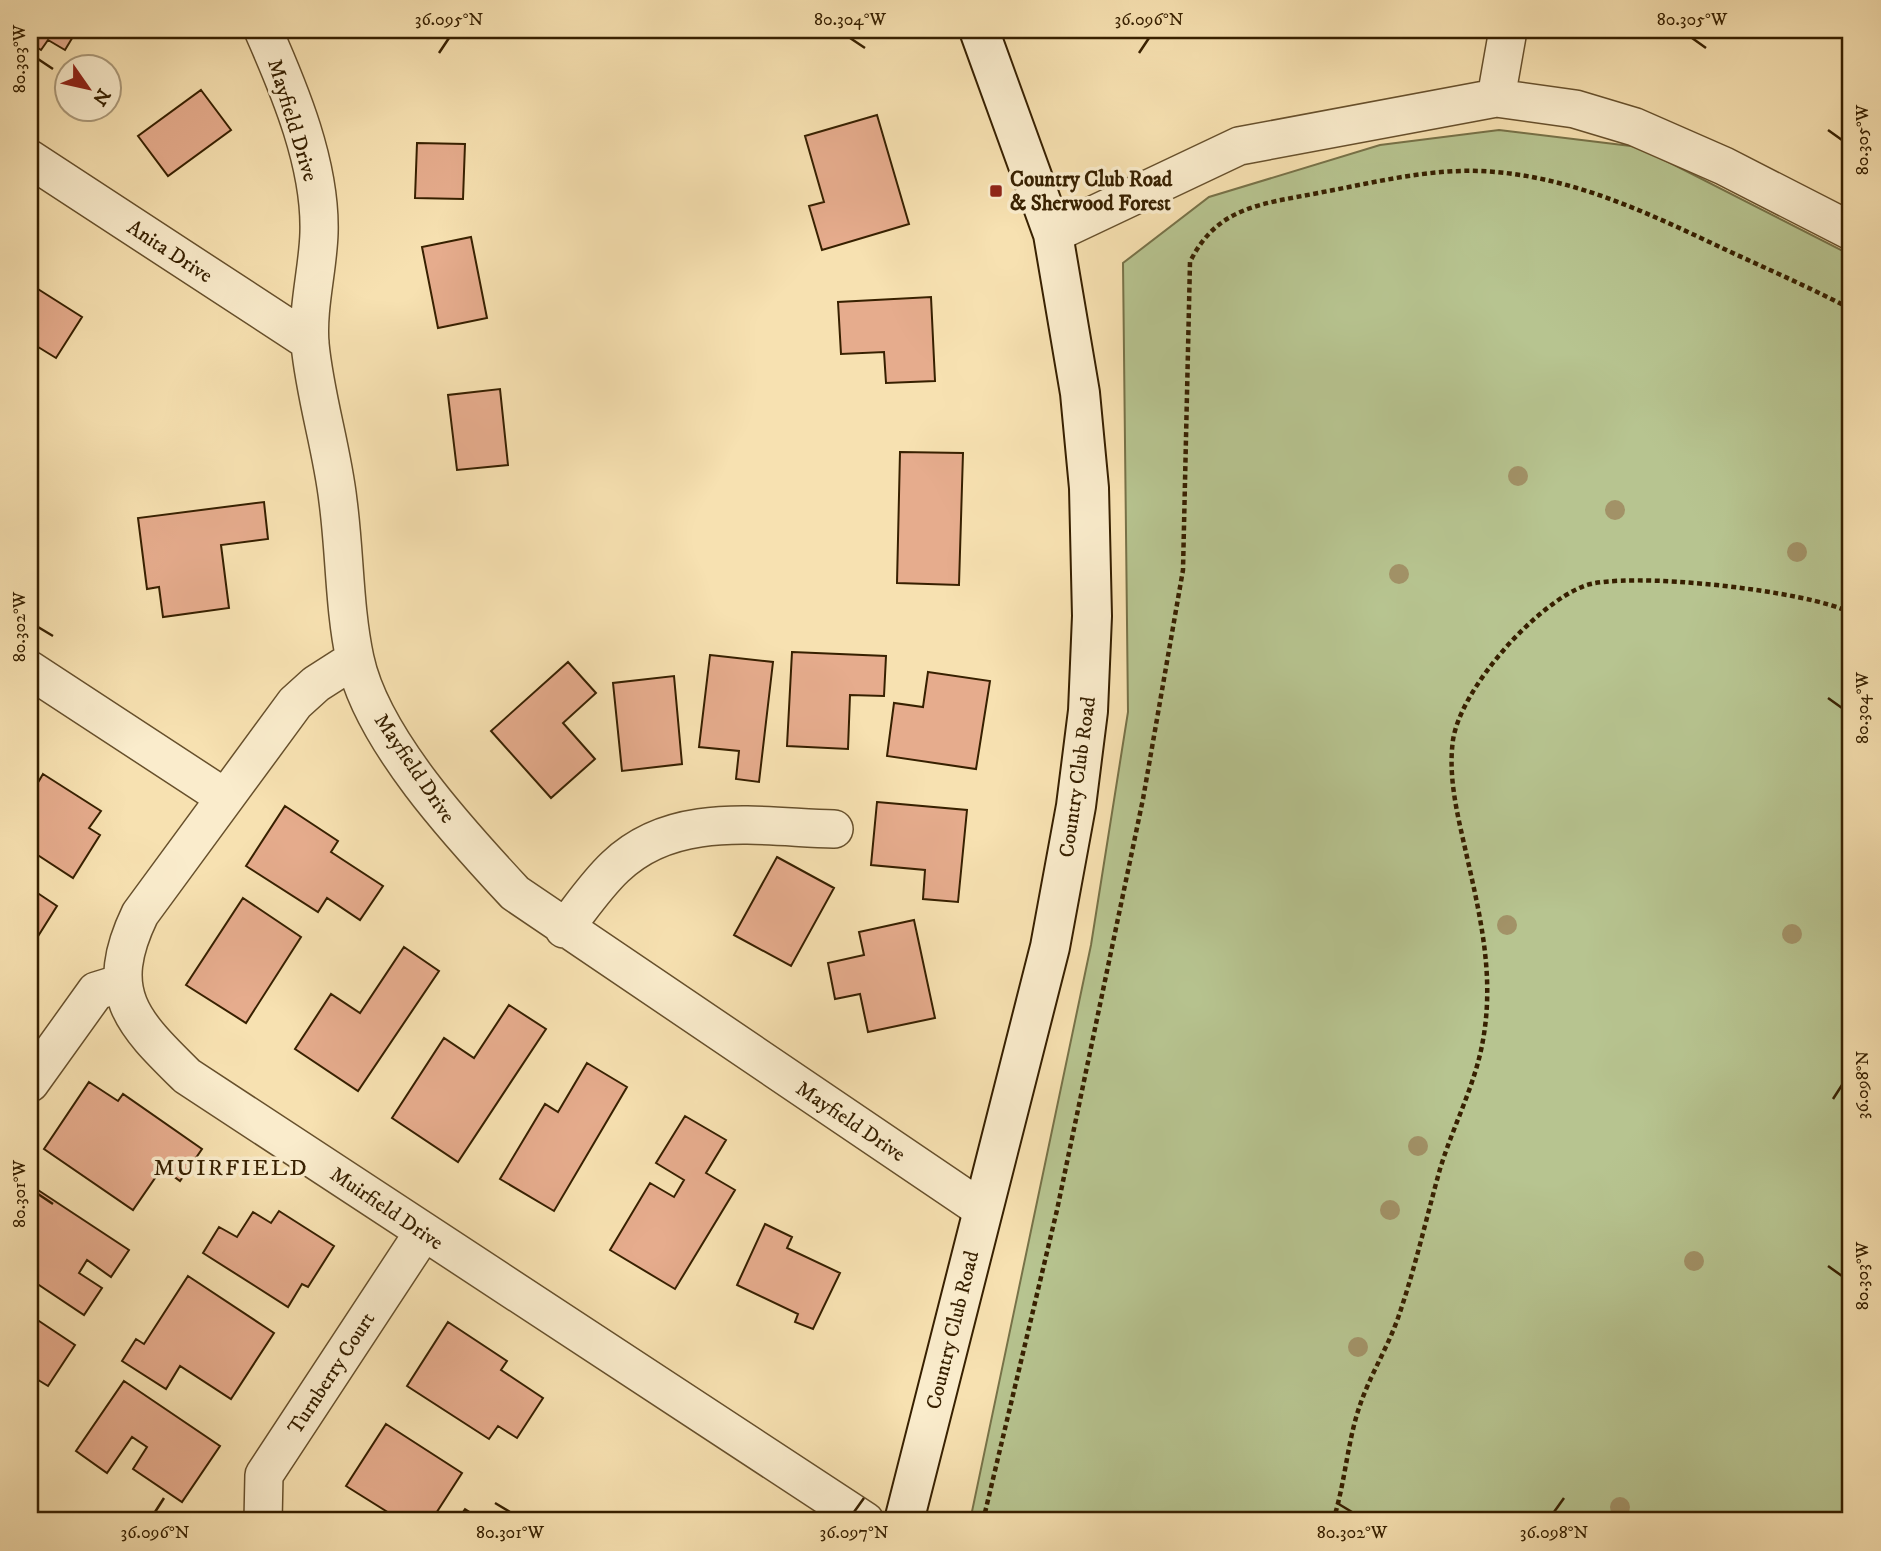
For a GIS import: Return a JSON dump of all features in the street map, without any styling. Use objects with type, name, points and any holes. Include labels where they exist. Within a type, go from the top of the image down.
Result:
[{"type":"main road","name":"Country Club Road","points":[[904,1521],[1050,947],[1076,806],[1088,711],[1092,616],[1088,488],[1080,393],[1053,234],[979,30]]},
{"type":"street","name":"Mayfield Drive","points":[[263,30],[303,138],[317,200],[319,232],[310,342],[338,499],[355,659],[364,688],[394,745],[454,828],[515,893],[564,929],[983,1210]]},
{"type":"street","points":[[1496,98],[1508,30]]},
{"type":"street","points":[[1053,234],[1239,146],[1496,98],[1575,108],[1635,127],[1724,166],[1851,231]]},
{"type":"street","name":"Anita Drive","points":[[30,159],[310,342]]},
{"type":"street","name":"Muirfield Drive","points":[[355,659],[316,684],[295,703],[140,914],[130,935],[122,983],[130,1013],[187,1076],[865,1521]]},
{"type":"street","points":[[30,670],[224,797]]},
{"type":"street","points":[[564,929],[614,867],[639,848],[668,834],[699,825],[834,829]]},
{"type":"street","points":[[30,1083],[96,991],[122,983]]},
{"type":"street","name":"Turnberry Court","points":[[263,1521],[264,1475],[423,1233]]},
{"type":"path","points":[[983,1521],[1058,1210],[1143,799],[1184,570],[1190,262],[1197,247],[1224,218],[1268,203],[1422,174],[1479,171],[1540,177],[1630,206],[1851,309]]},
{"type":"path","points":[[1333,1521],[1359,1408],[1397,1321],[1442,1164],[1477,1071],[1484,1033],[1489,977],[1482,923],[1455,802],[1452,767],[1460,711],[1472,688],[1491,663],[1546,611],[1570,593],[1587,585],[1615,581],[1692,585],[1810,598],[1851,613]]},
{"type":"green space","points":[[1499,130],[1639,147],[1851,255],[1851,1521],[970,1521],[1091,945],[1128,712],[1123,263],[1209,197],[1380,145]]},
{"type":"building","points":[[30,30],[77,30],[65,50],[48,40],[41,50],[30,43]]},
{"type":"building","points":[[201,90],[231,130],[168,176],[138,136]]},
{"type":"building","points":[[877,115],[909,224],[822,250],[809,206],[824,202],[805,136]]},
{"type":"building","points":[[417,143],[465,144],[463,199],[415,198]]},
{"type":"building","points":[[471,237],[487,318],[438,328],[422,247]]},
{"type":"building","points":[[30,284],[82,317],[56,358],[30,342]]},
{"type":"building","points":[[931,297],[935,381],[886,383],[884,352],[841,354],[838,302]]},
{"type":"building","points":[[500,389],[508,465],[457,470],[448,395]]},
{"type":"building","points":[[900,452],[963,453],[959,585],[897,583]]},
{"type":"building","points":[[264,502],[268,539],[221,545],[229,608],[163,617],[159,587],[147,589],[138,518]]},
{"type":"building","points":[[792,652],[886,656],[884,696],[850,695],[848,749],[787,746]]},
{"type":"building","points":[[710,655],[773,662],[759,782],[736,779],[739,751],[699,747]]},
{"type":"building","points":[[568,662],[596,693],[563,723],[595,759],[551,798],[491,731]]},
{"type":"building","points":[[928,672],[990,681],[976,769],[887,756],[894,703],[923,707]]},
{"type":"building","points":[[674,676],[682,764],[622,771],[613,683]]},
{"type":"building","points":[[43,774],[101,811],[89,828],[100,835],[73,878],[30,850],[30,796]]},
{"type":"building","points":[[877,802],[967,810],[958,902],[923,899],[925,870],[871,865]]},
{"type":"building","points":[[285,806],[338,841],[331,852],[383,886],[360,920],[327,898],[318,912],[246,866]]},
{"type":"building","points":[[777,857],[834,888],[791,966],[734,935]]},
{"type":"building","points":[[30,888],[57,906],[30,949]]},
{"type":"building","points":[[243,898],[301,937],[246,1023],[186,985]]},
{"type":"building","points":[[914,920],[935,1018],[868,1032],[860,994],[835,999],[828,963],[864,955],[859,932]]},
{"type":"building","points":[[404,947],[439,971],[358,1091],[295,1049],[331,994],[360,1013]]},
{"type":"building","points":[[509,1005],[546,1029],[458,1162],[392,1118],[444,1038],[474,1058]]},
{"type":"building","points":[[587,1063],[627,1087],[554,1211],[500,1179],[545,1104],[558,1112]]},
{"type":"building","points":[[89,1082],[118,1101],[123,1094],[202,1149],[180,1181],[162,1168],[133,1210],[44,1149]]},
{"type":"building","points":[[685,1116],[726,1140],[706,1173],[735,1190],[675,1289],[610,1250],[650,1183],[674,1197],[684,1180],[656,1163]]},
{"type":"building","points":[[38,1190],[129,1250],[111,1277],[87,1260],[79,1273],[102,1288],[84,1315],[30,1279],[30,1203]]},
{"type":"building","points":[[279,1211],[334,1246],[308,1287],[302,1284],[288,1307],[203,1253],[219,1227],[237,1237],[253,1212],[271,1223]]},
{"type":"building","points":[[765,1224],[792,1237],[787,1248],[840,1273],[813,1329],[795,1322],[798,1314],[737,1285]]},
{"type":"building","points":[[188,1276],[274,1333],[231,1399],[180,1366],[166,1389],[122,1361],[136,1339],[144,1344]]},
{"type":"building","points":[[30,1315],[75,1345],[48,1386],[30,1375]]},
{"type":"building","points":[[448,1322],[507,1361],[501,1370],[543,1398],[517,1438],[498,1426],[489,1439],[407,1386]]},
{"type":"building","points":[[124,1381],[220,1446],[182,1502],[133,1469],[147,1447],[132,1437],[107,1473],[76,1451]]},
{"type":"building","points":[[386,1424],[462,1473],[431,1521],[402,1521],[346,1486]]},
{"type":"building","points":[[465,1509],[484,1521],[457,1521]]},
{"type":"place","name":"Country Club Road & Sherwood Forest","points":[[996,191]]},
{"type":"district","name":"MUIRFIELD","points":[[231,1167]]}]
